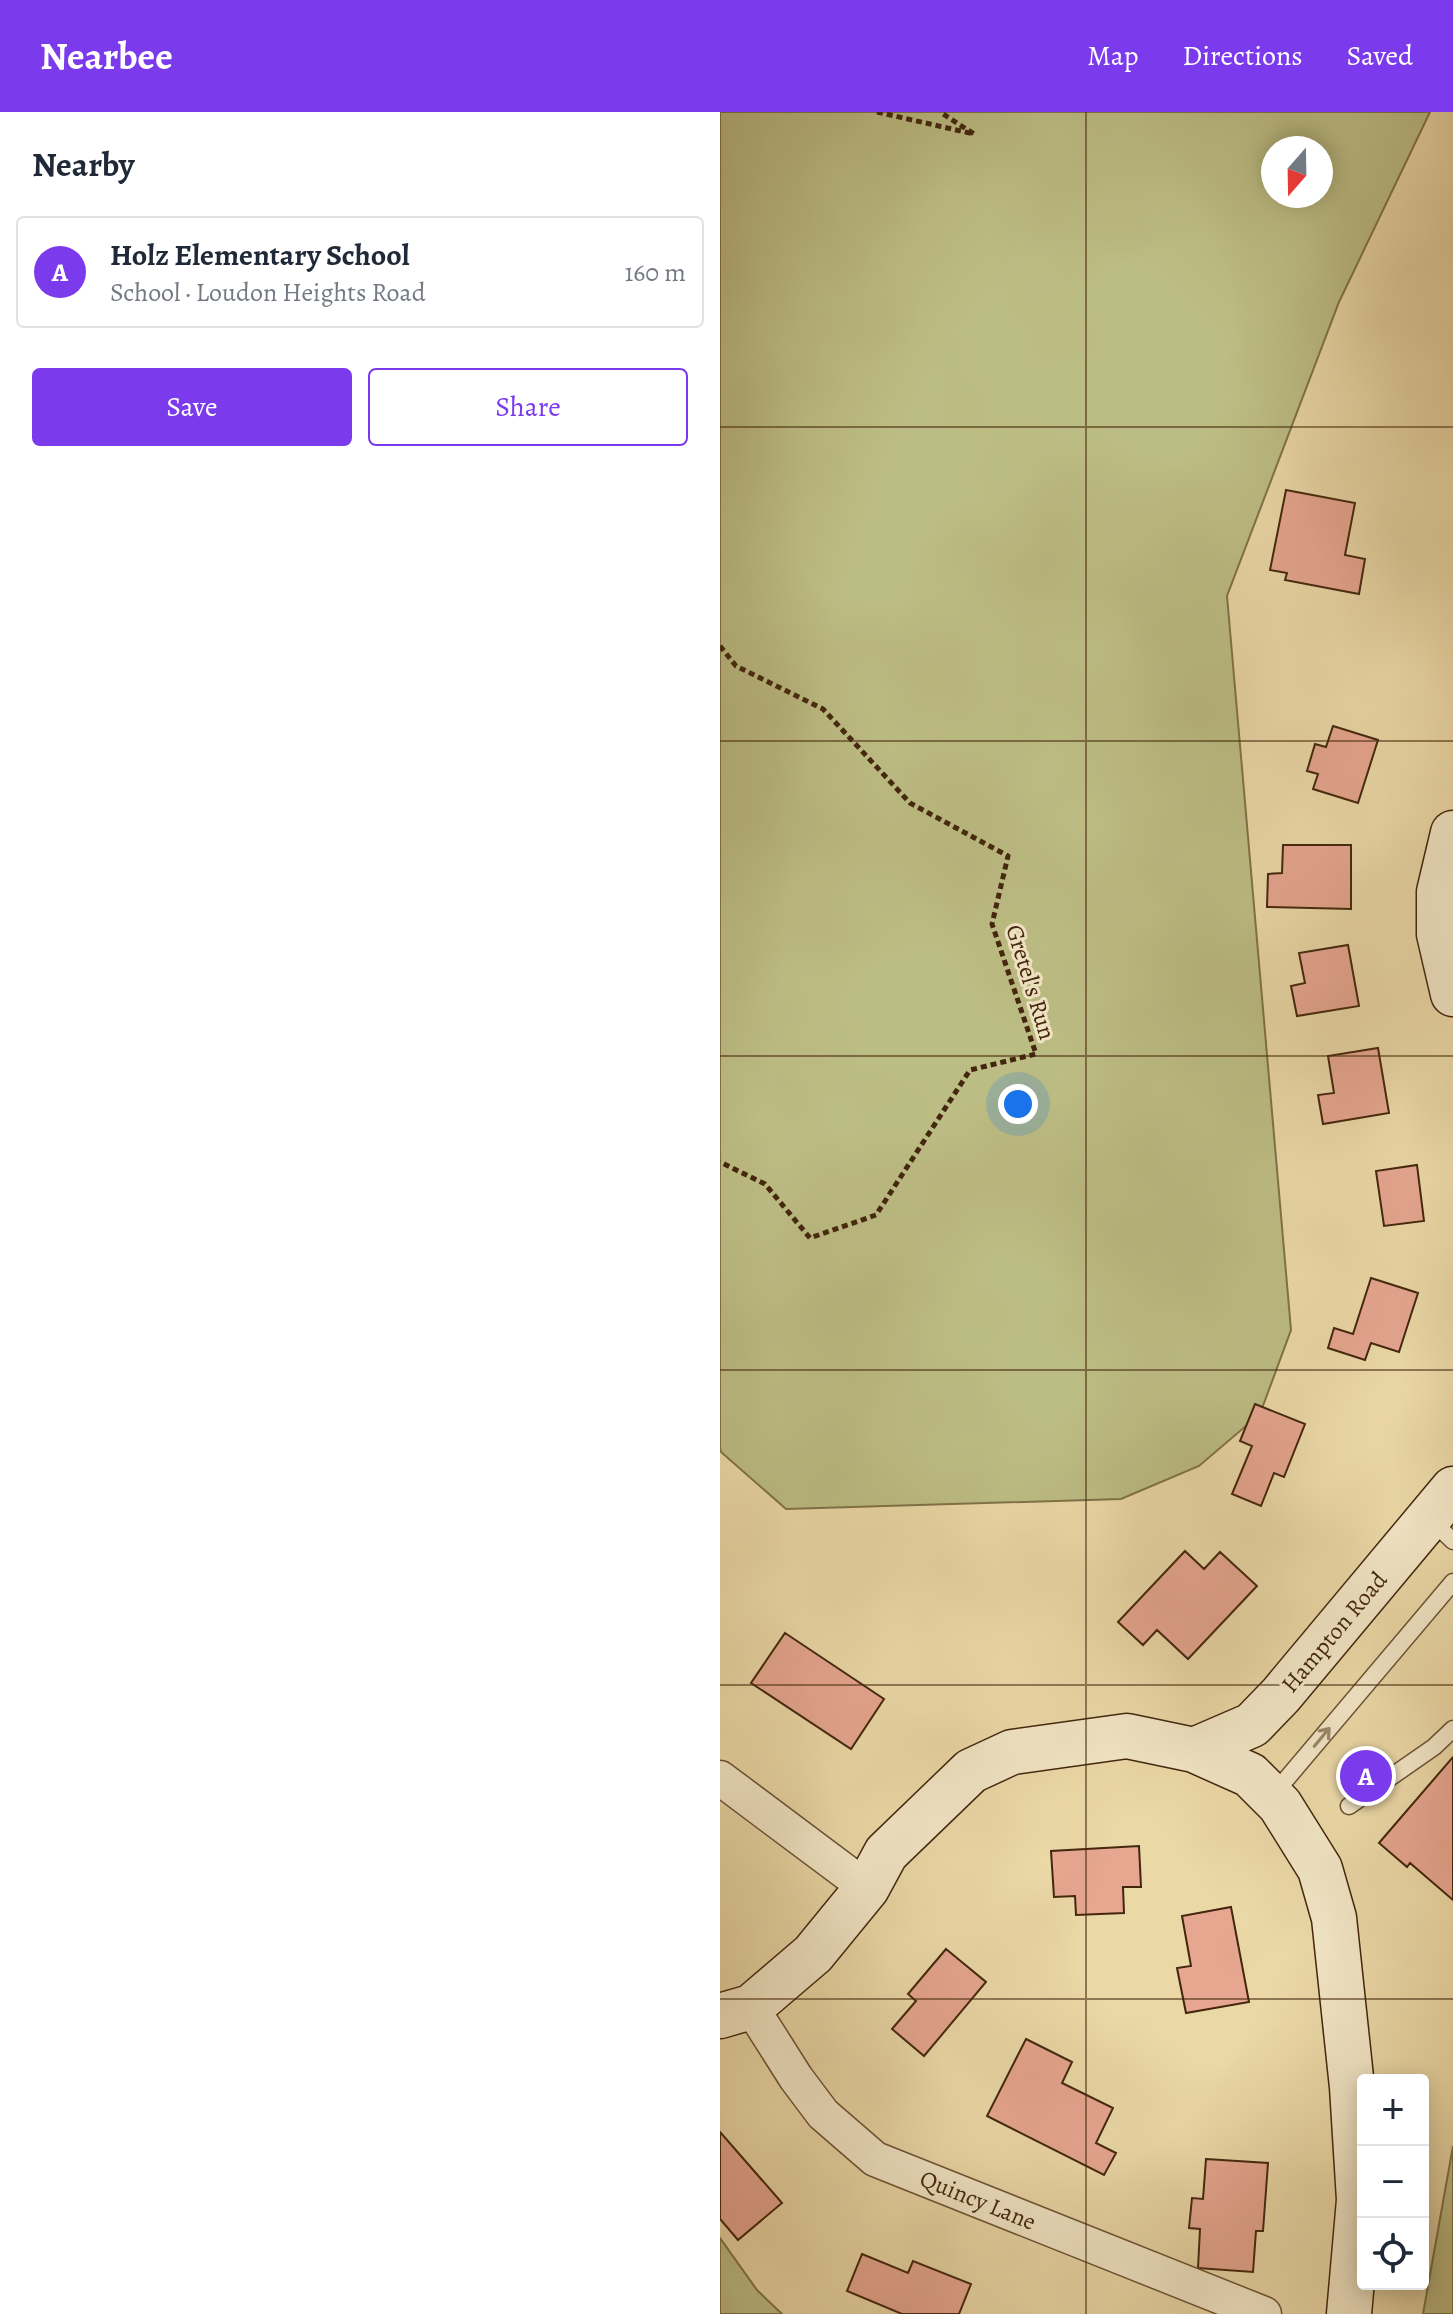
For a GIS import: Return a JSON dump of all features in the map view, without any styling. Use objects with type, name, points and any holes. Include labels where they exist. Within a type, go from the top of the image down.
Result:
[{"type":"street","points":[[1453,833],[1439,892],[1439,934],[1453,994]]},
{"type":"street","name":"Hampton Road","points":[[1194,1750],[1252,1725],[1445,1516]]},
{"type":"street","points":[[735,2012],[813,1954],[867,1888],[886,1853],[971,1771],[1012,1752],[1127,1736],[1194,1750],[1250,1775],[1280,1805],[1320,1869],[1334,1918],[1352,2087],[1359,2200],[1349,2314]]},
{"type":"street","points":[[720,1778],[867,1888]]},
{"type":"street","name":"Quincy Lane","points":[[735,2012],[796,2078],[823,2114],[875,2159],[1264,2314]]},
{"type":"lane","points":[[1271,1797],[1453,1582]]},
{"type":"lane","points":[[1349,1806],[1434,1747],[1453,1729]]},
{"type":"path","points":[[877,112],[974,134],[940,112]]},
{"type":"path","name":"Gretel's Run","points":[[720,646],[736,666],[823,709],[910,803],[1008,856],[992,924],[1036,1054],[970,1070],[876,1215],[810,1238],[765,1184],[720,1162]]},
{"type":"green space","points":[[720,112],[1430,112],[1339,302],[1227,596],[1291,1330],[1260,1414],[1199,1466],[1121,1499],[786,1509],[721,1452]]},
{"type":"green space","points":[[1453,2146],[1453,2314],[1423,2314]]},
{"type":"green space","points":[[720,2238],[757,2290],[782,2314],[720,2314]]},
{"type":"building","points":[[1286,490],[1355,503],[1345,555],[1365,559],[1359,594],[1285,580],[1287,573],[1270,570]]},
{"type":"building","points":[[1333,726],[1378,740],[1358,803],[1313,789],[1318,774],[1307,771],[1315,744],[1326,747]]},
{"type":"building","points":[[1283,845],[1351,845],[1351,909],[1267,907],[1268,874],[1282,873]]},
{"type":"building","points":[[1348,945],[1359,1006],[1297,1016],[1291,986],[1305,983],[1299,953]]},
{"type":"building","points":[[1378,1048],[1389,1113],[1323,1124],[1318,1095],[1334,1093],[1328,1056]]},
{"type":"building","points":[[1417,1165],[1424,1221],[1384,1226],[1376,1171]]},
{"type":"building","points":[[1371,1278],[1418,1293],[1399,1352],[1371,1343],[1365,1360],[1328,1348],[1334,1328],[1353,1334]]},
{"type":"building","points":[[1255,1404],[1305,1424],[1284,1477],[1274,1473],[1261,1506],[1232,1494],[1252,1446],[1240,1441]]},
{"type":"building","points":[[1185,1551],[1204,1569],[1220,1552],[1257,1586],[1188,1659],[1157,1630],[1143,1645],[1118,1622]]},
{"type":"building","points":[[785,1633],[884,1699],[851,1749],[751,1683]]},
{"type":"building","points":[[1453,1757],[1453,1900],[1410,1863],[1407,1867],[1379,1843]]},
{"type":"building","points":[[1139,1846],[1141,1887],[1123,1887],[1124,1913],[1076,1915],[1075,1896],[1054,1897],[1051,1851]]},
{"type":"building","points":[[1231,1907],[1249,2002],[1186,2013],[1177,1968],[1191,1966],[1182,1916]]},
{"type":"building","points":[[946,1949],[986,1982],[924,2056],[892,2029],[916,2001],[908,1994]]},
{"type":"building","points":[[1026,2039],[1072,2062],[1062,2083],[1113,2108],[1096,2143],[1116,2153],[1104,2175],[987,2116]]},
{"type":"building","points":[[720,2132],[782,2203],[738,2240],[720,2219]]},
{"type":"building","points":[[1206,2159],[1268,2163],[1263,2231],[1256,2231],[1253,2272],[1198,2268],[1200,2229],[1189,2228],[1192,2198],[1203,2199]]},
{"type":"building","points":[[862,2254],[908,2273],[913,2261],[971,2284],[959,2314],[902,2314],[847,2291]]},
{"type":"place","name":"Holz Elementary School","points":[[1366,1776]]}]
